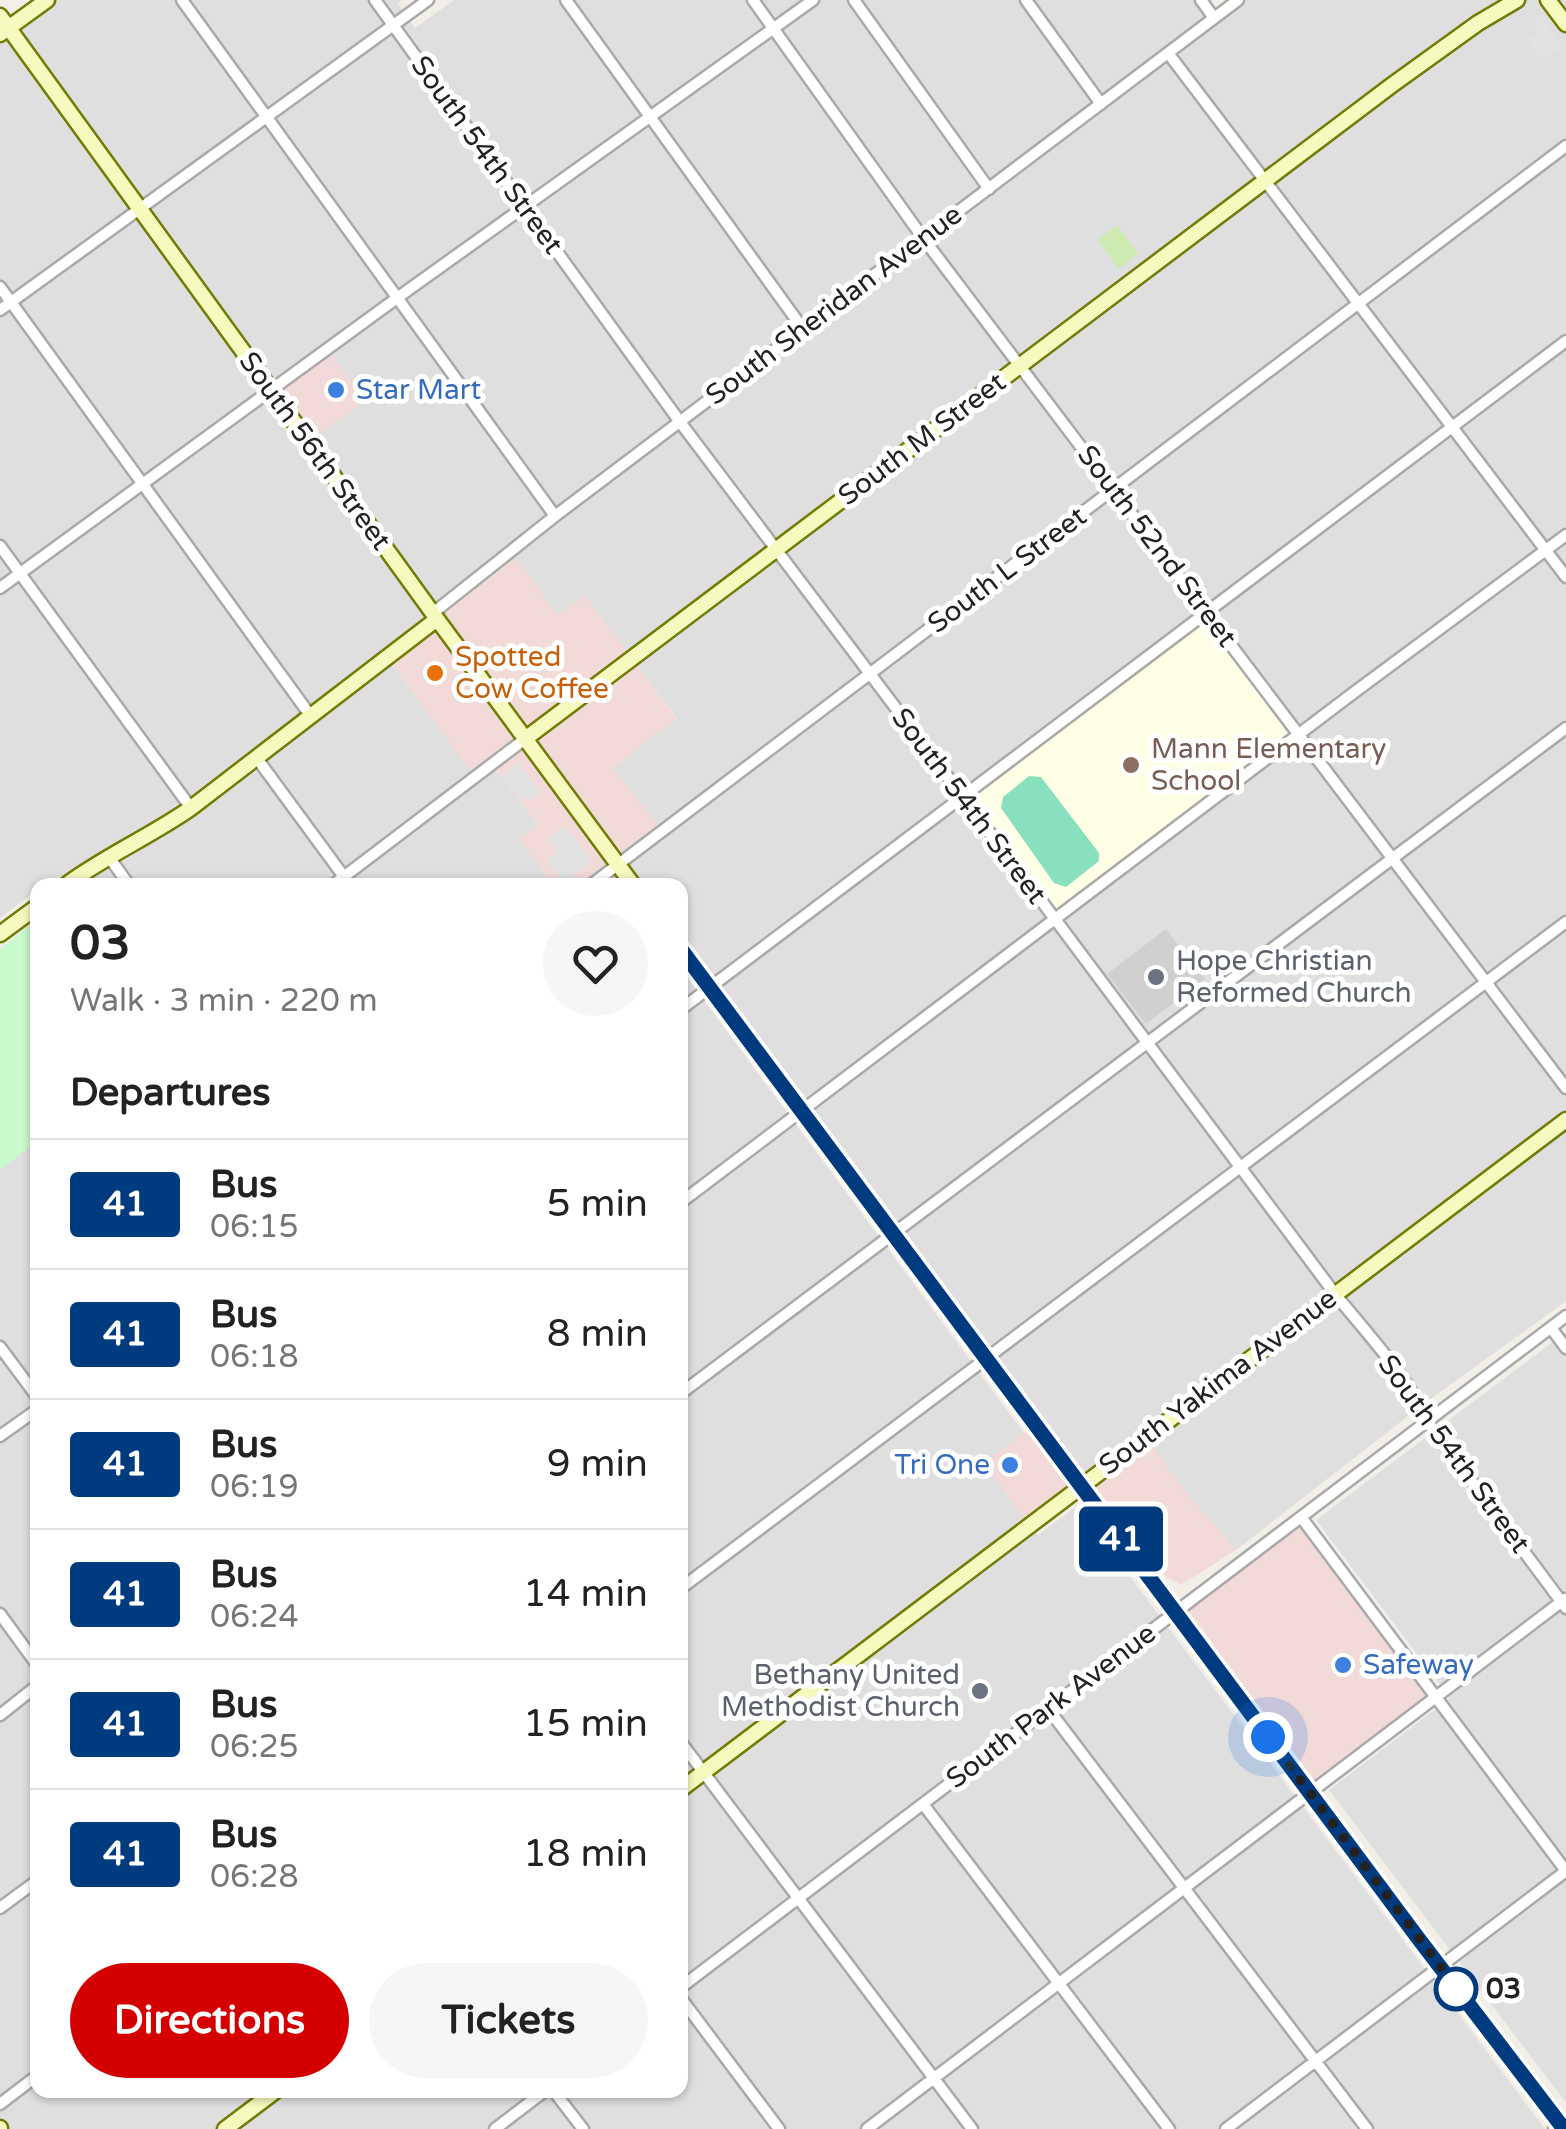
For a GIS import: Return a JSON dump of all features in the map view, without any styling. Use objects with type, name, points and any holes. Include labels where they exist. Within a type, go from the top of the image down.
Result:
[{"type":"main road","points":[[3,26],[47,0]]},
{"type":"main road","name":"South M Street","points":[[525,739],[1432,55],[1517,0]]},
{"type":"main road","points":[[1548,0],[1566,24]]},
{"type":"main road","name":"South 56th Street","points":[[3,26],[628,878]]},
{"type":"main road","name":"South Sheridan Avenue","points":[[77,878],[191,808],[435,616]]},
{"type":"main road","points":[[0,934],[30,912]]},
{"type":"main road","points":[[688,959],[1561,2125]]},
{"type":"main road","name":"South Yakima Avenue","points":[[688,1784],[1566,1120]]},
{"type":"main road","points":[[225,2129],[266,2098]]},
{"type":"street","points":[[182,0],[555,516]]},
{"type":"street","name":"South 54th Street","points":[[376,0],[680,422],[1384,1354],[1421,1406],[1427,1422],[1565,1603]]},
{"type":"street","points":[[0,310],[428,0]]},
{"type":"street","points":[[566,0],[802,330]]},
{"type":"street","name":"South 52nd Street","points":[[753,0],[923,238],[1566,1088]]},
{"type":"street","points":[[0,588],[812,0]]},
{"type":"street","points":[[854,0],[988,189]]},
{"type":"street","points":[[1026,0],[1101,104]]},
{"type":"street","points":[[1201,0],[1214,18]]},
{"type":"street","name":"South Sheridan Avenue","points":[[435,616],[555,516],[1238,0]]},
{"type":"street","points":[[1168,53],[1566,577]]},
{"type":"street","name":"South L Street","points":[[600,878],[1566,146]]},
{"type":"street","points":[[0,287],[310,715]]},
{"type":"street","points":[[688,1004],[1566,340]]},
{"type":"street","points":[[688,1197],[1566,535]]},
{"type":"street","points":[[0,546],[191,808]]},
{"type":"street","points":[[688,1388],[1566,728]]},
{"type":"street","name":"South M Street","points":[[351,878],[525,739]]},
{"type":"street","points":[[256,757],[345,878]]},
{"type":"street","points":[[109,857],[124,878]]},
{"type":"street","points":[[688,1583],[1566,922]]},
{"type":"street","name":"South Park Avenue","points":[[688,1982],[1566,1316]]},
{"type":"street","points":[[1551,1328],[1566,1348]]},
{"type":"street","points":[[0,1346],[30,1387]]},
{"type":"street","points":[[0,1436],[30,1415]]},
{"type":"street","points":[[1226,2129],[1566,1871],[1301,1517]]},
{"type":"street","points":[[866,2129],[1565,1603]]},
{"type":"street","points":[[0,1614],[30,1655]]},
{"type":"street","points":[[0,1714],[30,1691]]},
{"type":"street","points":[[1048,1710],[1366,2129]]},
{"type":"street","points":[[688,1752],[972,2129]]},
{"type":"street","points":[[923,1804],[1169,2129]]},
{"type":"street","points":[[0,1908],[30,1886]]},
{"type":"street","points":[[688,2008],[779,2129]]},
{"type":"street","points":[[0,2104],[30,2082]]},
{"type":"street","points":[[495,2129],[539,2098]]},
{"type":"street","points":[[557,2098],[583,2129]]},
{"type":"shaded area","points":[[47,0],[402,0],[398,4],[415,28],[454,0],[1212,0],[1214,17],[1238,0],[1566,0],[1566,1301],[1421,1406],[1236,1550],[1192,1499],[1081,1485],[688,959],[688,878],[628,878],[618,865],[613,768],[677,718],[585,596],[558,615],[433,613],[164,827],[91,868],[53,878],[30,878],[30,895],[0,918],[0,34]]},
{"type":"shaded area","points":[[1540,15],[1563,45],[1542,60],[1526,39],[1537,31],[1531,23]]},
{"type":"shaded area","points":[[327,349],[365,401],[309,442],[271,390]]},
{"type":"shaded area","points":[[511,551],[558,615],[585,595],[677,719],[613,768],[663,831],[600,878],[549,878],[519,839],[538,824],[492,765],[475,777],[387,657],[433,613]]},
{"type":"shaded area","name":"Mann Elementary School","points":[[1207,612],[1300,734],[1055,919],[962,797]]},
{"type":"shaded area","points":[[391,663],[475,776],[492,764],[538,825],[520,839],[549,878],[91,878],[162,838]]},
{"type":"shaded area","points":[[519,763],[541,792],[529,801],[525,797],[520,801],[501,776]]},
{"type":"shaded area","points":[[566,826],[591,863],[571,878],[560,878],[547,860],[558,853],[548,839]]},
{"type":"shaded area","name":"Hope Christian Reformed Church","points":[[1166,929],[1205,979],[1146,1024],[1107,974]]},
{"type":"shaded area","points":[[688,979],[1024,1433],[984,1464],[1038,1535],[1077,1506],[1545,2129],[7,2129],[0,2119],[0,1170],[30,1146],[30,2098],[688,2098]]},
{"type":"shaded area","points":[[1566,1332],[1566,2103],[1329,1790],[1450,1698],[1316,1520]]},
{"type":"shaded area","points":[[1036,1424],[1082,1485],[1145,1437],[1236,1550],[1181,1585],[1136,1559],[1082,1486],[1029,1524],[983,1463]]},
{"type":"shaded area","points":[[1301,1517],[1436,1697],[1310,1793],[1175,1612]]},
{"type":"green space","points":[[1117,225],[1138,254],[1119,269],[1098,240]]},
{"type":"green space","points":[[1029,776],[1041,777],[1099,853],[1099,861],[1066,887],[1054,883],[1001,808],[1003,797]]},
{"type":"green space","points":[[30,925],[30,1146],[0,1170],[0,949]]},
{"type":"bus line","name":"41","points":[[688,959],[1564,2129]]},
{"type":"place","name":"Star Mart","points":[[336,390]]},
{"type":"place","name":"Spotted Cow Coffee","points":[[435,673]]},
{"type":"place","name":"Mann Elementary School","points":[[1131,765]]},
{"type":"place","name":"Hope Christian Reformed Church","points":[[1156,977]]},
{"type":"place","name":"Tri One","points":[[1010,1465]]},
{"type":"place","name":"Safeway","points":[[1343,1665]]},
{"type":"place","name":"Bethany United Methodist Church","points":[[980,1691]]},
{"type":"place","name":"03","points":[[1456,1989]]},
{"type":"route","points":[[1268,1737],[1464,1998],[1456,1989]]}]
